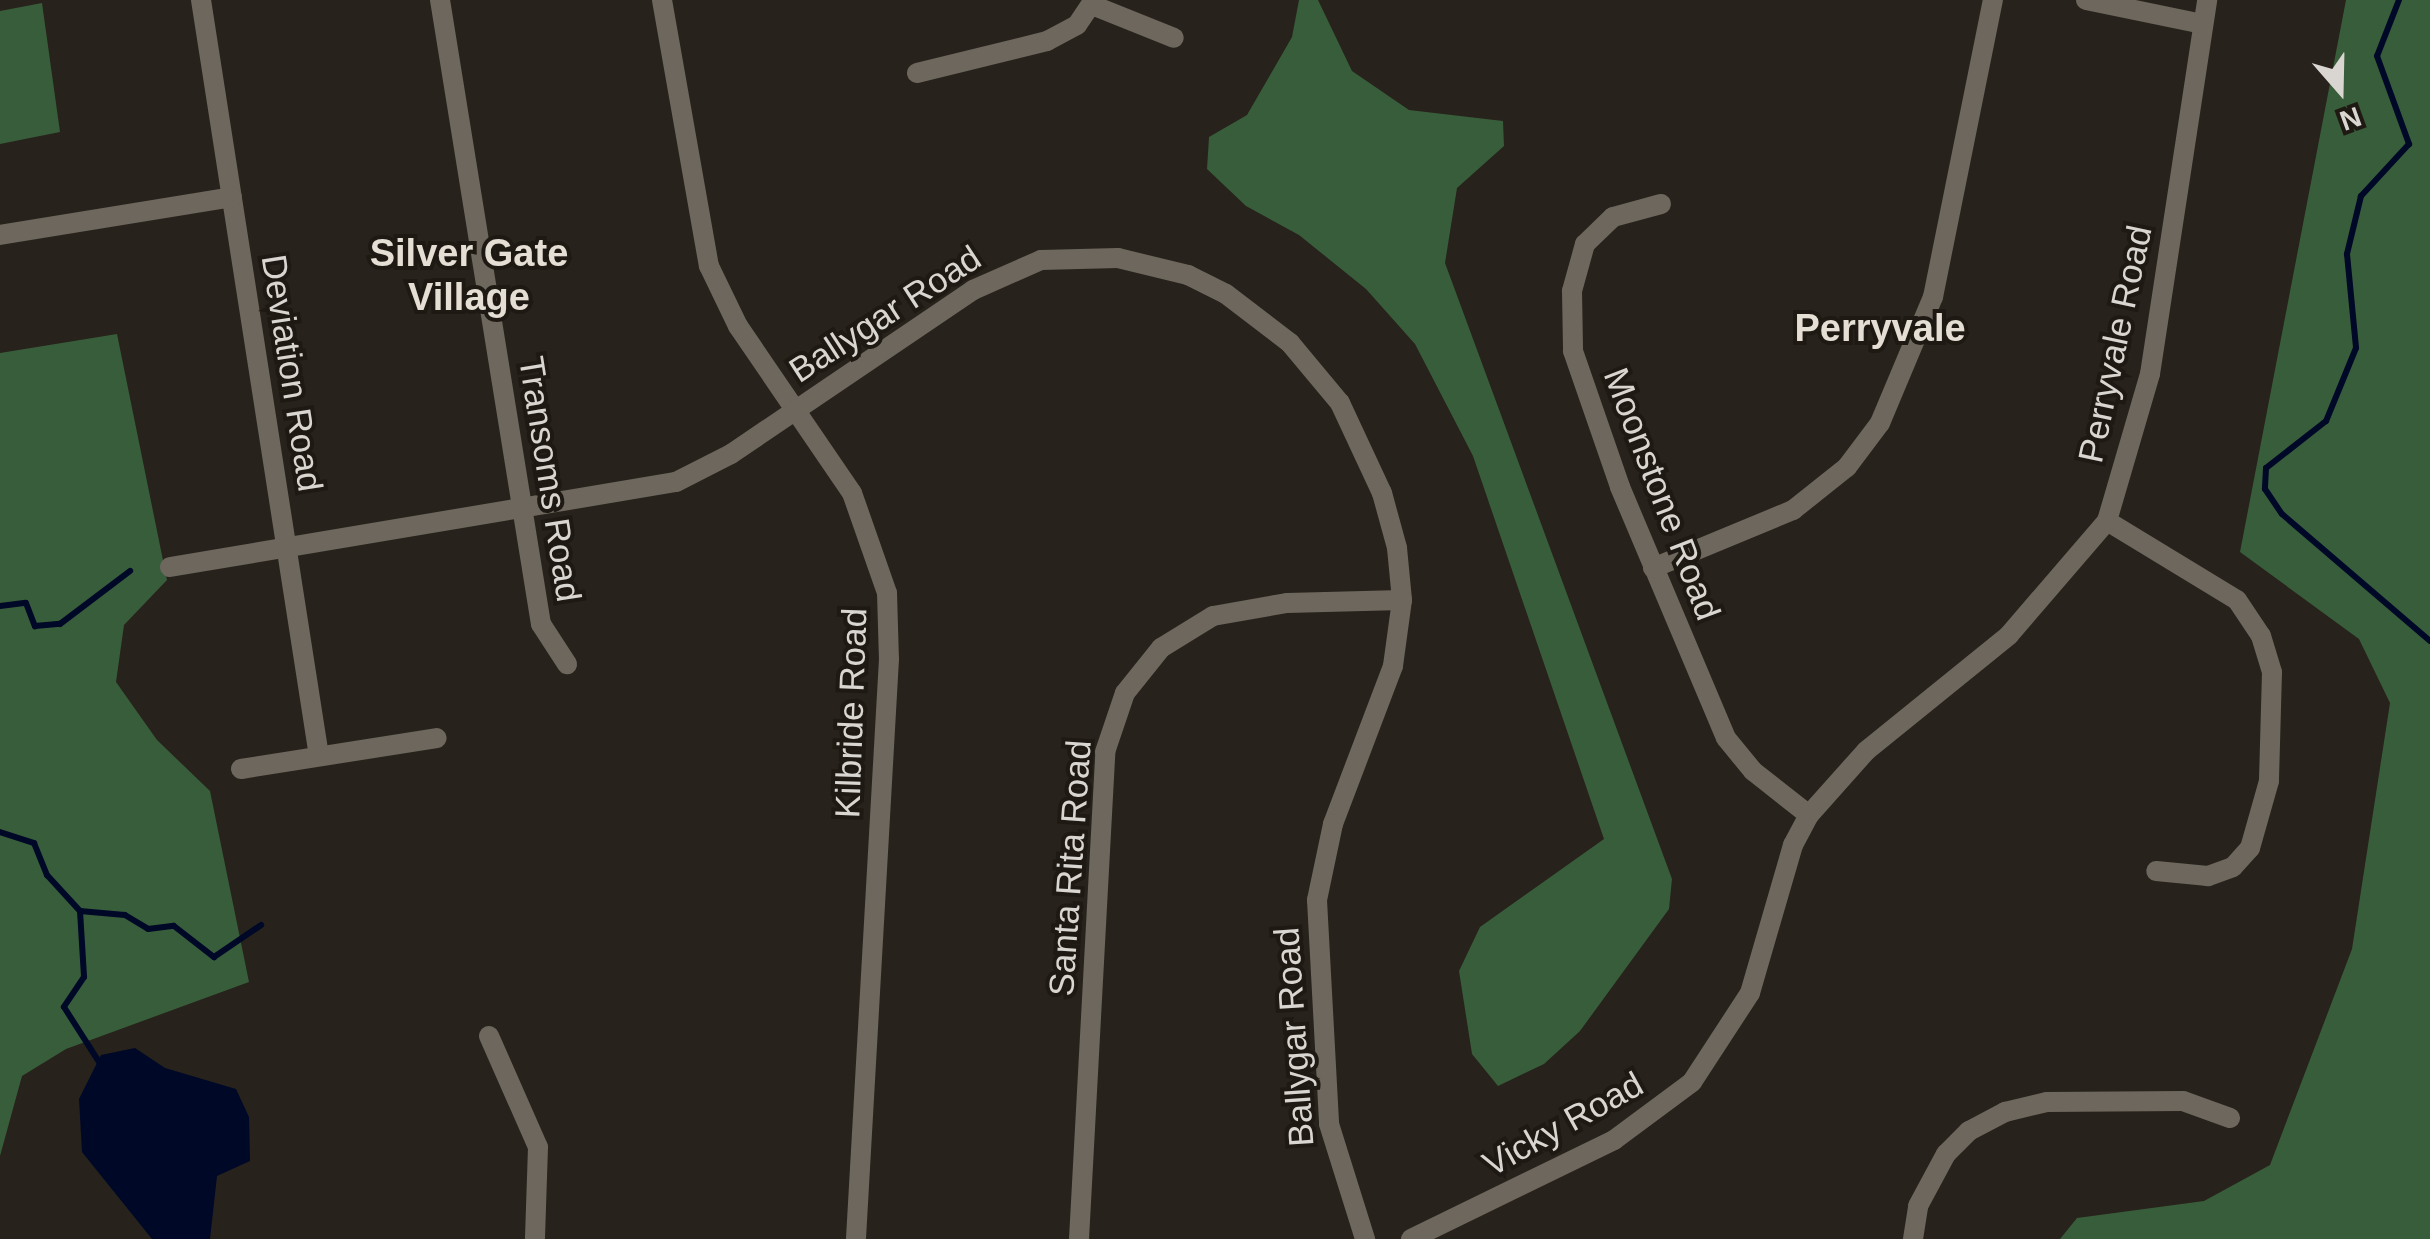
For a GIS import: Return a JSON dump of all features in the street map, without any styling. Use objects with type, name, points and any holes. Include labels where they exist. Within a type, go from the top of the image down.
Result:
[{"type":"street","name":"Deviation Road","points":[[201,0],[320,756]]},
{"type":"street","name":"Transoms Road","points":[[440,0],[541,624],[567,664]]},
{"type":"street","name":"Kilbride Road","points":[[662,0],[709,266],[738,326],[860,510],[887,593],[890,659],[856,1239]]},
{"type":"street","points":[[1653,568],[1793,510],[1846,467],[1880,423],[1933,297],[1993,0]]},
{"type":"street","points":[[2086,0],[2203,24]]},
{"type":"street","name":"Perryvale Road","points":[[1809,814],[1866,751],[2009,635],[2106,521],[2150,374],[2207,0]]},
{"type":"street","points":[[918,73],[1047,41],[1076,25],[1093,2],[1174,38]]},
{"type":"street","points":[[0,234],[232,197]]},
{"type":"street","name":"Moonstone Road","points":[[1662,204],[1629,210],[1597,228],[1578,264],[1570,326],[1584,388],[1653,568],[1726,738],[1752,771],[1809,814]]},
{"type":"street","name":"Ballygar Road","points":[[170,567],[676,482],[796,410],[973,290],[1025,265],[1118,258],[1188,275],[1257,314],[1340,404],[1392,522],[1402,600],[1385,693],[1333,824],[1317,900],[1329,1124],[1365,1239]]},
{"type":"street","points":[[2106,521],[2197,570],[2237,600],[2261,636],[2272,672],[2269,782],[2250,848],[2233,867],[2208,876],[2156,870]]},
{"type":"street","name":"Santa Rita Road","points":[[1079,1239],[1105,752],[1125,694],[1161,648],[1213,616],[1286,604],[1402,600]]},
{"type":"street","points":[[240,769],[436,738]]},
{"type":"street","name":"Vicky Road","points":[[1411,1239],[1614,1140],[1692,1082],[1715,1056],[1750,993],[1793,844],[1809,814]]},
{"type":"street","points":[[489,1036],[538,1147],[535,1239]]},
{"type":"street","points":[[1914,1239],[1918,1206],[1946,1154],[1968,1132],[2005,1112],[2047,1102],[2183,1101],[2230,1118]]},
{"type":"green space","points":[[1299,0],[1318,0],[1352,71],[1409,110],[1503,121],[1504,146],[1457,188],[1445,263],[1672,879],[1669,909],[1580,1031],[1544,1064],[1498,1086],[1472,1054],[1459,971],[1480,927],[1604,839],[1473,456],[1415,344],[1366,289],[1299,235],[1246,206],[1207,169],[1209,137],[1247,115],[1292,37]]},
{"type":"green space","points":[[2346,0],[2430,0],[2430,1239],[2060,1239],[2077,1218],[2204,1201],[2270,1165],[2352,949],[2390,703],[2359,639],[2240,552]]},
{"type":"green space","points":[[42,3],[60,132],[0,144],[0,11]]},
{"type":"green space","points":[[117,334],[167,580],[124,625],[116,682],[157,740],[210,791],[249,982],[66,1049],[22,1076],[0,1156],[0,353]]},
{"type":"water","points":[[135,1048],[165,1068],[236,1089],[249,1117],[250,1161],[217,1176],[210,1239],[152,1239],[82,1152],[79,1099],[101,1055]]},
{"type":"waterway","points":[[2399,0],[2377,56],[2409,144],[2361,196],[2347,254],[2356,348],[2326,421],[2266,468],[2265,489],[2282,514],[2430,641]]},
{"type":"waterway","points":[[0,606],[26,603],[35,626],[60,624],[130,571]]},
{"type":"waterway","points":[[0,832],[34,843],[47,875],[80,911],[84,977],[64,1007],[101,1065]]},
{"type":"waterway","points":[[80,911],[125,915],[148,929],[174,926],[214,957],[261,925]]},
{"type":"district","name":"Silver Gate Village","points":[[469,276]]},
{"type":"district","name":"Perryvale","points":[[1880,329]]}]
